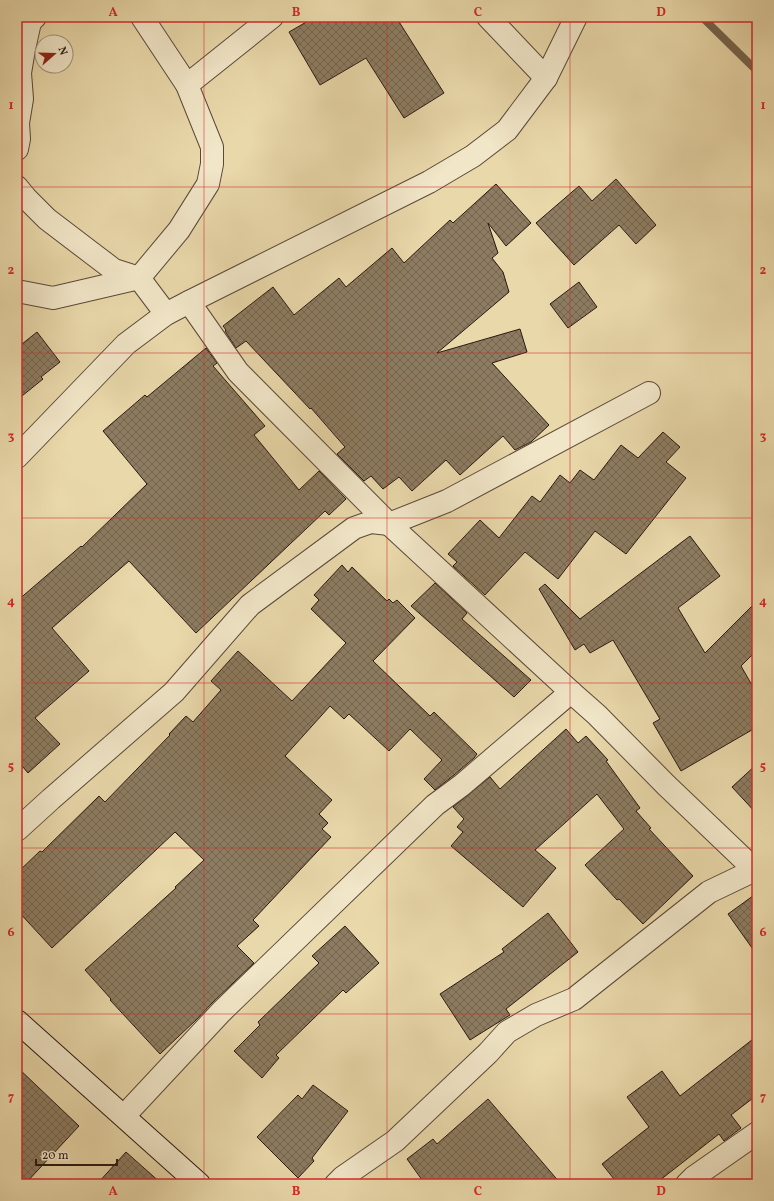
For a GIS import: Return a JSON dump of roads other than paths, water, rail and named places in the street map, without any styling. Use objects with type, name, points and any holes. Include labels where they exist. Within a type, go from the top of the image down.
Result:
[{"type":"street","points":[[17,149],[19,139],[18,123],[22,99],[20,73],[30,22],[35,17]]},
{"type":"street","points":[[17,291],[53,298],[139,278],[179,230],[208,184],[212,164],[212,147],[188,85],[142,17]]},
{"type":"street","points":[[188,85],[272,17]]},
{"type":"street","points":[[488,17],[546,78]]},
{"type":"street","points":[[17,458],[126,344],[166,314],[422,185],[473,156],[507,130],[546,78],[576,17]]},
{"type":"street","points":[[17,188],[47,219],[114,270],[139,278],[166,314]]},
{"type":"street","points":[[189,302],[238,372],[389,524],[597,715],[666,785],[756,870],[709,892],[574,999],[536,1015],[507,1032],[395,1141],[343,1176],[336,1184]]},
{"type":"street","points":[[17,830],[174,692],[250,605],[354,528],[371,522],[389,524],[447,501],[649,393]]},
{"type":"street","points":[[124,1116],[222,1012],[435,805],[571,692]]},
{"type":"street","points":[[17,1021],[199,1184]]},
{"type":"street","points":[[687,1184],[694,1177],[757,1133]]},
{"type":"waterway","points":[[702,17],[757,71]]}]
